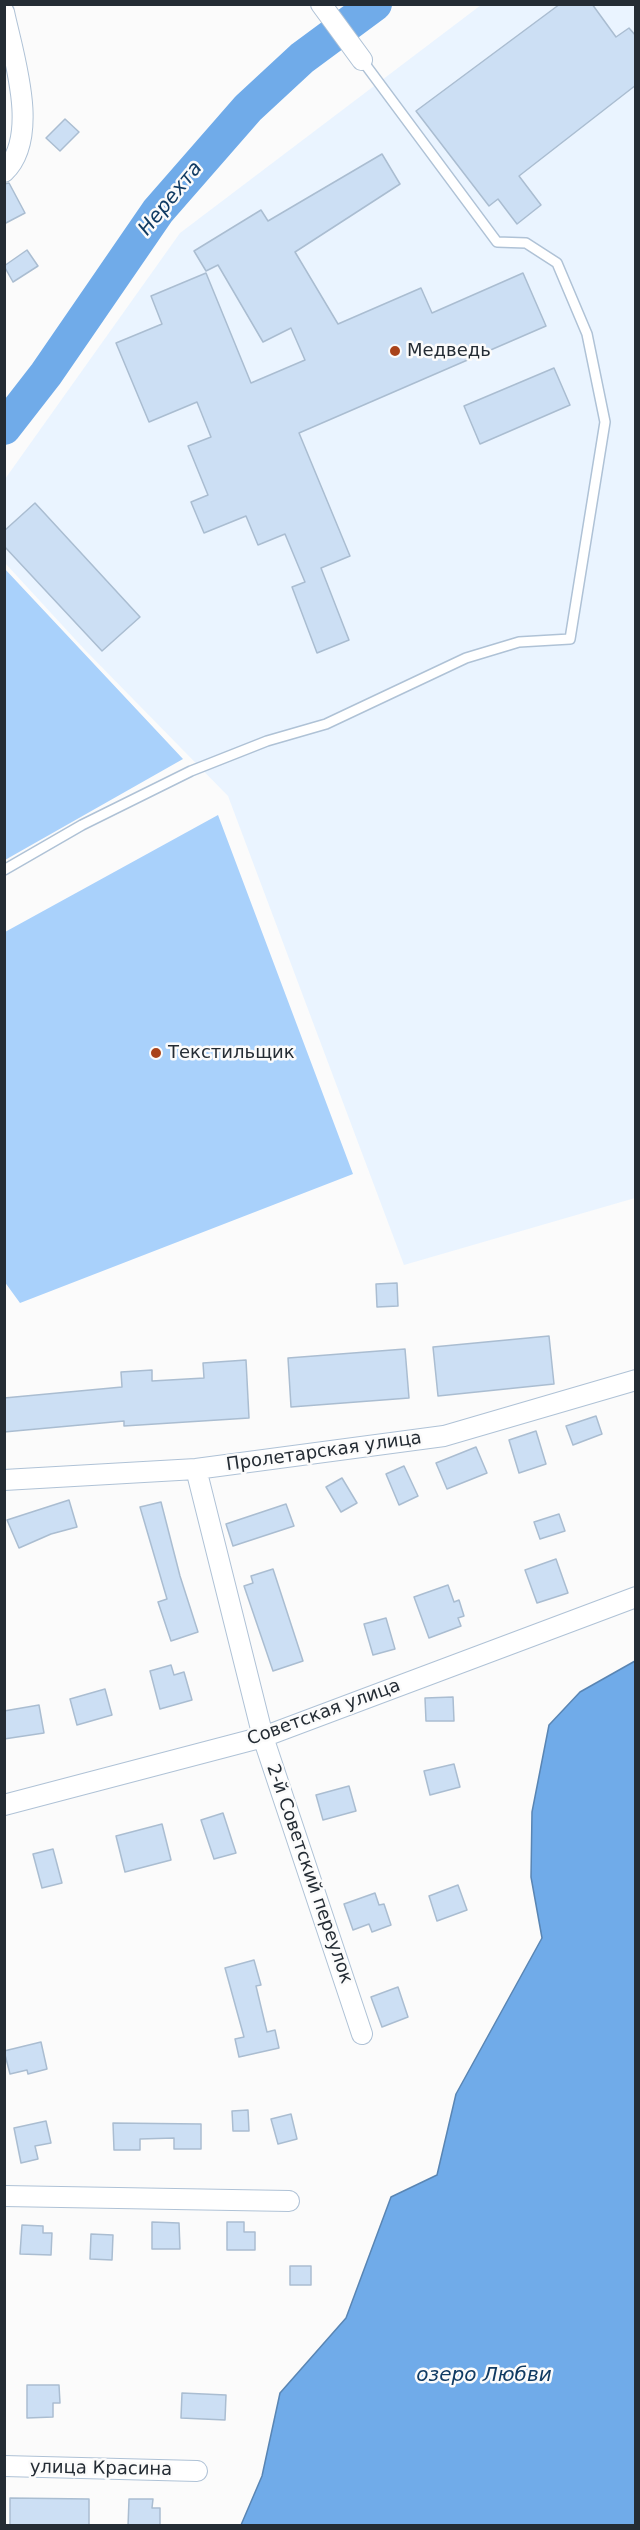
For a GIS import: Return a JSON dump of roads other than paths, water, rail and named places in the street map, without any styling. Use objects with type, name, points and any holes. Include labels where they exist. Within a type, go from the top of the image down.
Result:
[{"type":"street","points":[[321,4],[362,60]]},
{"type":"street","points":[[4,12],[23,106],[19,150],[4,172]]},
{"type":"street","name":"Пролетарская улица","points":[[4,1480],[196,1469],[444,1436],[636,1380]]},
{"type":"street","name":"2-й Советский переулок","points":[[196,1469],[263,1737],[362,2034]]},
{"type":"street","name":"Советская улица","points":[[4,1805],[263,1737],[636,1597]]},
{"type":"street","points":[[4,2196],[289,2201]]},
{"type":"street","name":"улица Красина","points":[[4,2466],[197,2471]]},
{"type":"lane","points":[[4,870],[82,825],[191,771],[267,741],[326,724],[466,658],[519,642],[570,639],[605,422],[587,334],[557,262],[526,243],[497,242],[362,60]]},
{"type":"water","name":"озеро Любви","points":[[635,1661],[635,2525],[241,2525],[262,2476],[280,2393],[346,2318],[391,2197],[437,2175],[456,2094],[542,1938],[531,1877],[532,1812],[549,1725],[580,1692]]},
{"type":"waterway","name":"Нерехта","points":[[4,428],[46,374],[158,211],[248,108],[302,58],[375,4]]},
{"type":"place","name":"Медведь","points":[[395,351]]},
{"type":"place","name":"Текстильщик","points":[[156,1053]]}]
